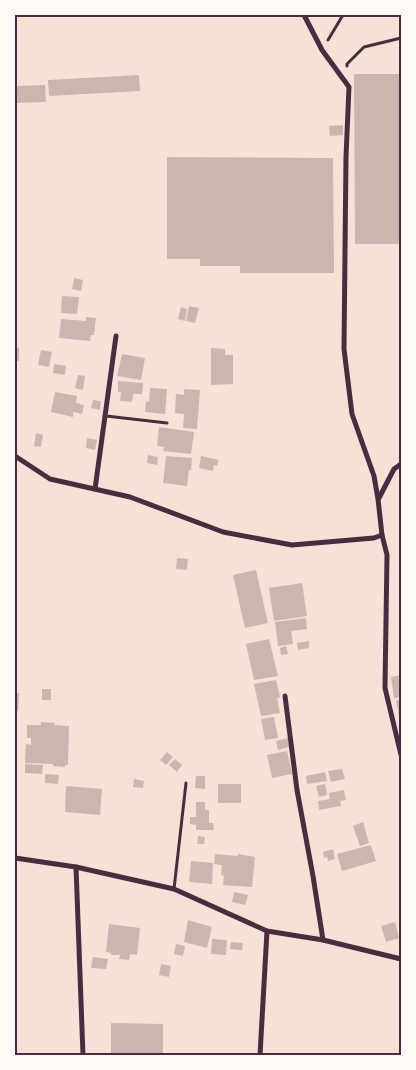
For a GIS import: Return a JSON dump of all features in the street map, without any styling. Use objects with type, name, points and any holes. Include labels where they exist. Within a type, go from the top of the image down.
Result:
[{"type":"street","points":[[304,15],[322,50],[349,87],[346,157],[344,349],[352,414],[374,476],[386,555],[385,688],[401,755]]},
{"type":"street","points":[[94,489],[116,336]]},
{"type":"street","points":[[15,456],[50,479],[130,498],[223,532],[292,545],[374,538],[382,535]]},
{"type":"street","points":[[378,499],[394,469],[401,464]]},
{"type":"street","points":[[285,696],[297,790],[323,940]]},
{"type":"street","points":[[15,858],[76,867],[174,889],[267,931],[323,940],[401,959]]},
{"type":"street","points":[[76,867],[83,1055]]},
{"type":"street","points":[[260,1055],[267,931]]},
{"type":"lane","points":[[105,416],[167,423]]},
{"type":"lane","points":[[174,889],[186,783]]},
{"type":"path","points":[[322,50],[343,15]]},
{"type":"path","points":[[349,87],[347,64],[364,47],[401,38]]},
{"type":"building","points":[[354,74],[401,74],[401,244],[355,244]]},
{"type":"building","points":[[139,75],[140,91],[49,96],[48,80]]},
{"type":"building","points":[[45,85],[46,102],[15,103],[15,86]]},
{"type":"building","points":[[343,125],[343,135],[330,136],[329,126]]},
{"type":"building","points":[[167,157],[333,158],[334,273],[240,273],[240,266],[200,266],[200,259],[167,259]]},
{"type":"building","points":[[74,278],[83,280],[81,291],[72,289]]},
{"type":"building","points":[[62,296],[79,297],[77,314],[61,313]]},
{"type":"building","points":[[189,306],[199,308],[195,323],[186,321]]},
{"type":"building","points":[[181,307],[187,309],[185,321],[178,319]]},
{"type":"building","points":[[86,317],[96,318],[94,335],[91,335],[90,341],[59,338],[61,319],[86,321]]},
{"type":"building","points":[[15,348],[19,348],[19,361],[15,361]]},
{"type":"building","points":[[211,348],[225,349],[225,355],[233,355],[233,384],[211,385]]},
{"type":"building","points":[[41,350],[52,352],[49,367],[38,365]]},
{"type":"building","points":[[122,354],[145,358],[141,380],[117,376]]},
{"type":"building","points":[[54,364],[66,366],[65,375],[53,373]]},
{"type":"building","points":[[78,375],[85,376],[83,390],[75,388]]},
{"type":"building","points":[[118,381],[143,383],[142,394],[133,394],[132,402],[120,401],[121,392],[118,392]]},
{"type":"building","points":[[150,388],[167,389],[165,414],[145,412],[146,401],[149,402]]},
{"type":"building","points":[[184,389],[200,390],[197,429],[183,428],[184,414],[175,413],[176,394],[184,395]]},
{"type":"building","points":[[55,392],[77,396],[76,403],[84,405],[82,414],[73,412],[73,417],[51,412]]},
{"type":"building","points":[[93,400],[101,401],[100,410],[91,408]]},
{"type":"building","points":[[159,427],[194,432],[191,454],[163,451],[164,447],[157,446]]},
{"type":"building","points":[[36,433],[43,435],[41,447],[34,446]]},
{"type":"building","points":[[87,438],[97,440],[95,450],[86,448]]},
{"type":"building","points":[[148,455],[158,457],[157,465],[147,463]]},
{"type":"building","points":[[166,456],[192,458],[187,486],[163,483]]},
{"type":"building","points":[[201,456],[219,460],[217,466],[214,465],[213,471],[199,468]]},
{"type":"building","points":[[177,558],[188,559],[187,570],[176,569]]},
{"type":"building","points":[[256,570],[268,623],[245,628],[233,575]]},
{"type":"building","points":[[302,583],[307,616],[274,621],[269,588]]},
{"type":"building","points":[[306,618],[307,629],[291,631],[293,644],[278,646],[275,622]]},
{"type":"building","points":[[269,639],[278,676],[254,680],[246,644]]},
{"type":"building","points":[[309,641],[309,648],[298,650],[297,643]]},
{"type":"building","points":[[286,646],[288,654],[281,655],[280,648]]},
{"type":"building","points":[[401,675],[401,697],[394,698],[391,677]]},
{"type":"building","points":[[276,680],[280,697],[277,698],[280,713],[261,716],[254,684]]},
{"type":"building","points":[[42,689],[51,689],[51,700],[42,700]]},
{"type":"building","points":[[15,693],[19,693],[18,711],[15,710]]},
{"type":"building","points":[[401,699],[401,720],[400,720],[396,701]]},
{"type":"building","points":[[274,717],[278,738],[265,740],[261,719]]},
{"type":"building","points":[[41,722],[69,726],[68,765],[65,765],[65,767],[53,766],[53,764],[25,763],[26,744],[31,745],[31,738],[27,738],[27,725],[41,725]]},
{"type":"building","points":[[288,738],[289,747],[278,750],[276,741]]},
{"type":"building","points":[[287,751],[292,774],[272,778],[267,755]]},
{"type":"building","points":[[167,752],[173,757],[166,765],[160,760]]},
{"type":"building","points":[[175,759],[182,765],[177,772],[169,765]]},
{"type":"building","points":[[25,764],[43,765],[42,774],[25,773]]},
{"type":"building","points":[[342,769],[345,779],[331,782],[328,771]]},
{"type":"building","points":[[325,772],[327,781],[307,784],[306,776]]},
{"type":"building","points":[[45,774],[59,775],[58,784],[45,783]]},
{"type":"building","points":[[196,776],[205,776],[205,789],[195,788]]},
{"type":"building","points":[[134,779],[144,781],[143,788],[133,787]]},
{"type":"building","points":[[218,784],[241,784],[241,803],[218,803]]},
{"type":"building","points":[[325,784],[327,795],[319,797],[316,786]]},
{"type":"building","points":[[66,786],[102,789],[100,815],[65,812]]},
{"type":"building","points":[[344,790],[346,800],[340,801],[341,806],[319,810],[318,801],[330,799],[329,793]]},
{"type":"building","points":[[196,802],[205,802],[205,810],[209,810],[209,823],[213,823],[214,830],[196,830],[196,825],[190,824],[190,817],[196,817]]},
{"type":"building","points":[[363,822],[369,843],[360,846],[353,826]]},
{"type":"building","points":[[198,836],[205,837],[204,844],[197,844]]},
{"type":"building","points":[[371,845],[376,861],[342,871],[337,854]]},
{"type":"building","points":[[333,849],[335,859],[328,861],[327,857],[324,858],[323,852]]},
{"type":"building","points":[[215,854],[238,856],[238,854],[255,857],[252,887],[223,885],[222,865],[214,864]]},
{"type":"building","points":[[191,861],[213,863],[212,884],[189,882]]},
{"type":"building","points":[[234,892],[248,895],[245,905],[232,902]]},
{"type":"building","points":[[188,920],[212,927],[207,948],[184,942]]},
{"type":"building","points":[[395,922],[399,938],[386,942],[381,926]]},
{"type":"building","points":[[109,924],[140,928],[137,955],[130,954],[129,960],[119,959],[120,955],[111,955],[111,953],[106,952]]},
{"type":"building","points":[[212,939],[227,940],[226,955],[211,954]]},
{"type":"building","points":[[231,942],[243,943],[242,950],[230,949]]},
{"type":"building","points":[[176,944],[185,946],[183,956],[174,954]]},
{"type":"building","points":[[93,957],[108,959],[106,969],[91,968]]},
{"type":"building","points":[[161,964],[171,966],[169,977],[159,975]]},
{"type":"building","points":[[111,1023],[163,1024],[163,1055],[111,1055]]}]
